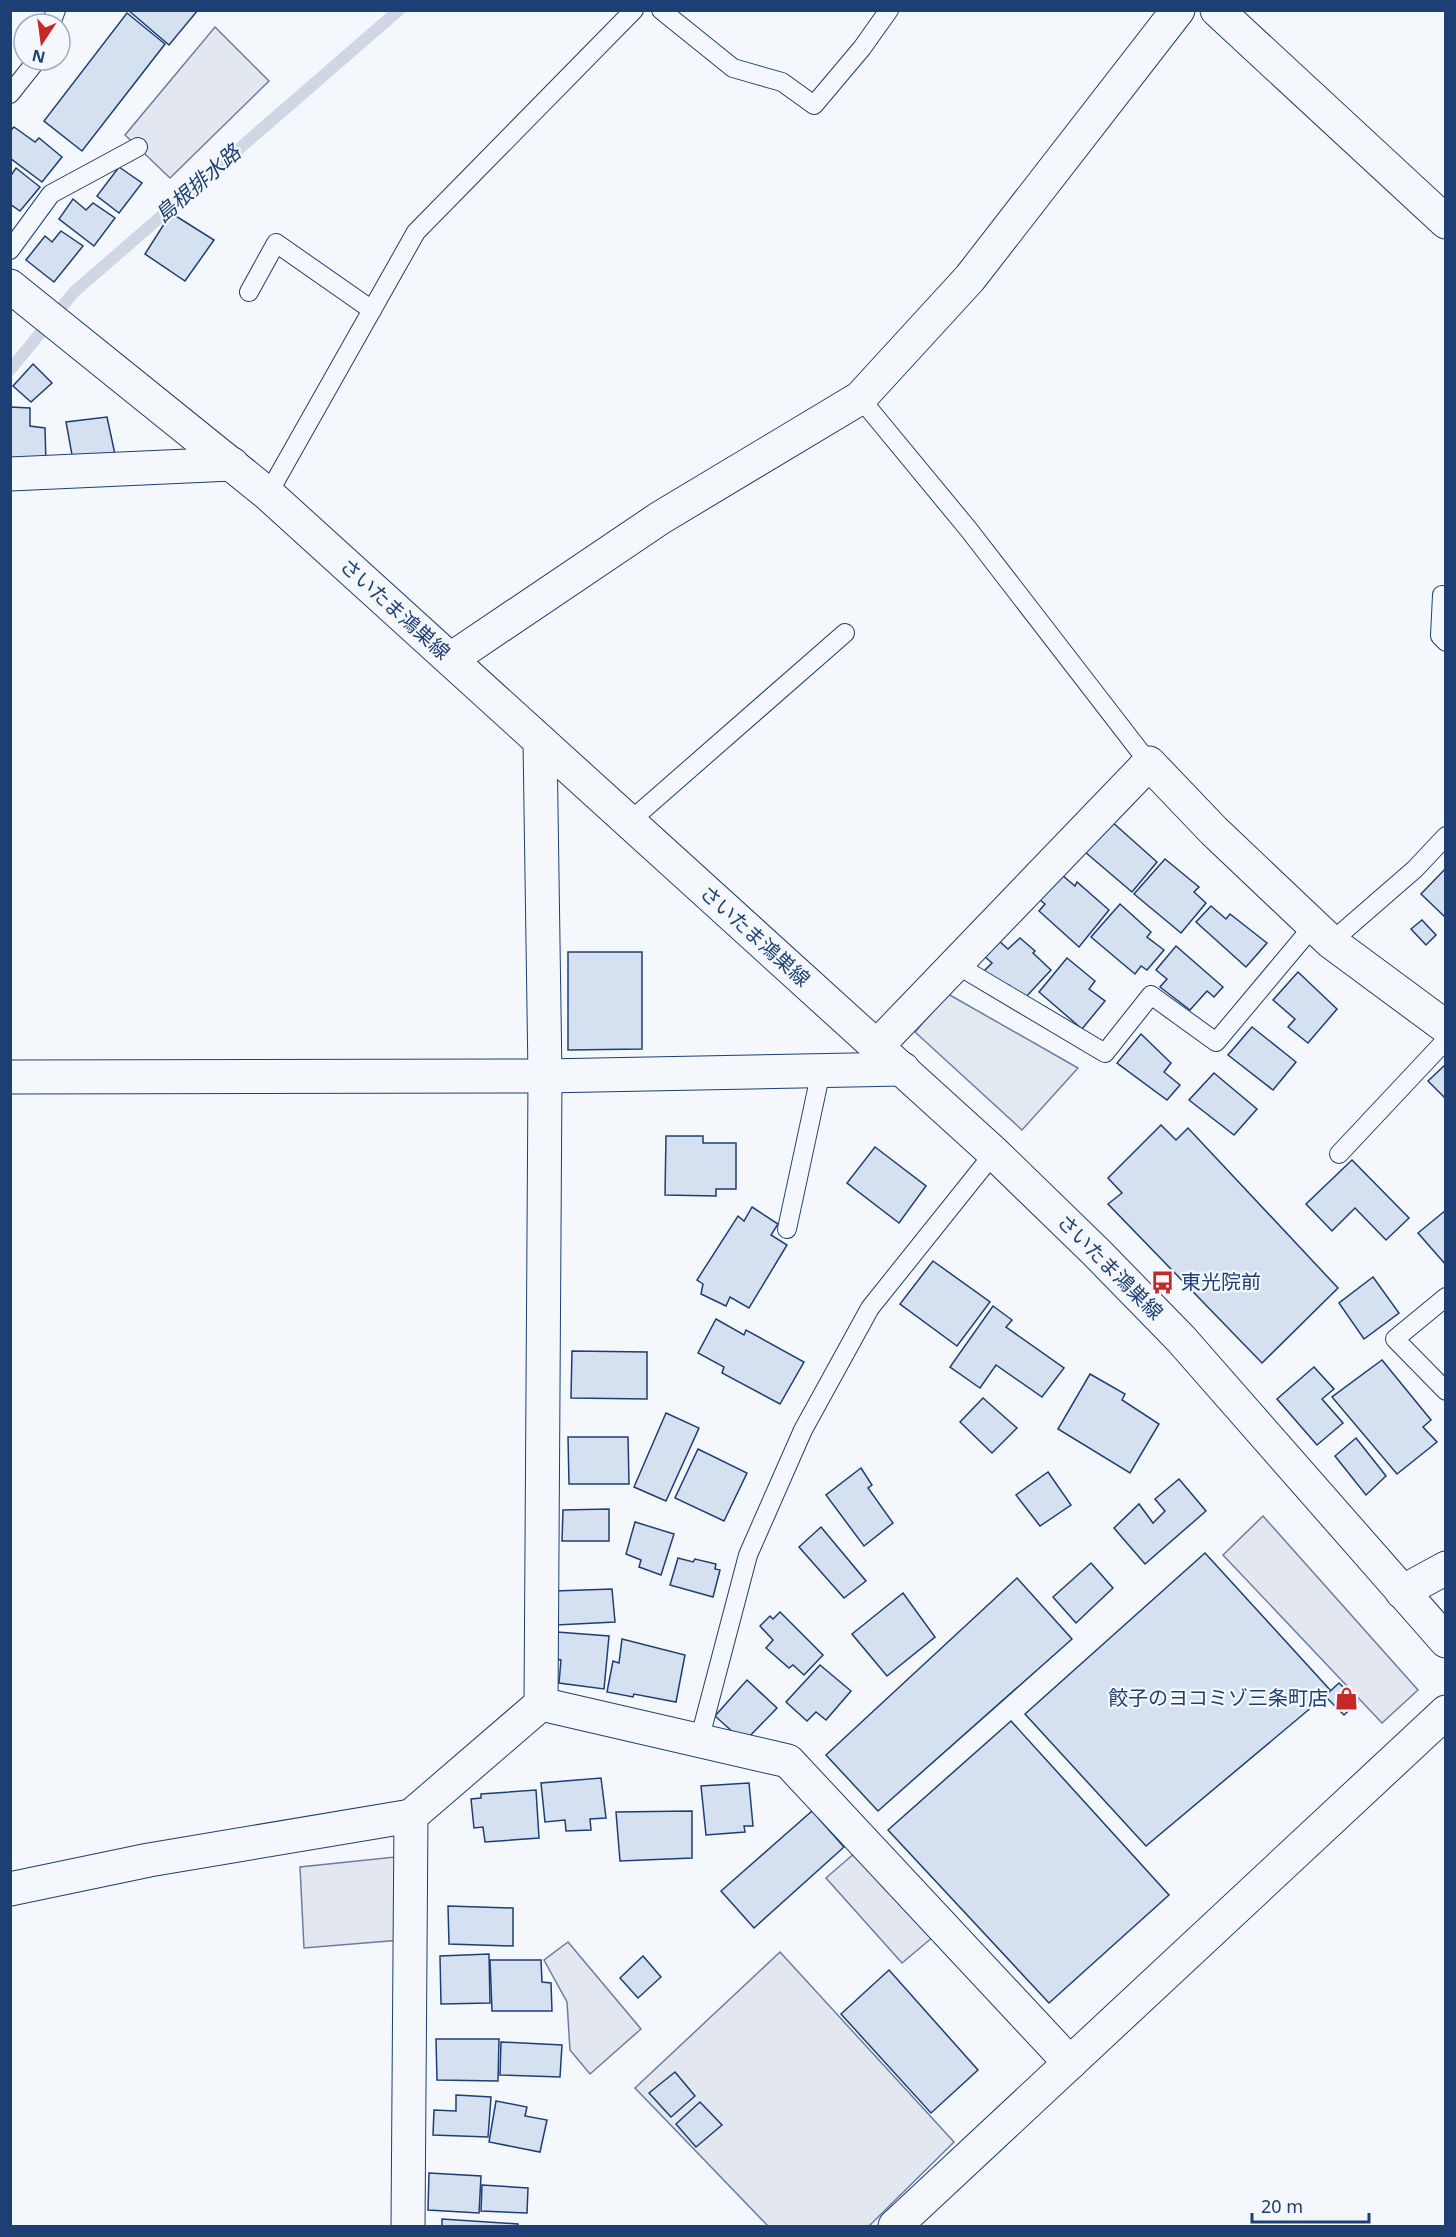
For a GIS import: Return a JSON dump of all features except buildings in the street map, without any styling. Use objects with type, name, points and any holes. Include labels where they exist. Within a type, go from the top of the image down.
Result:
[{"type":"street","points":[[451,659],[660,518],[860,398],[970,278],[1178,10]]},
{"type":"street","points":[[1217,10],[1446,222]]},
{"type":"street","name":"さいたま鴻巣線","points":[[10,286],[268,494],[994,1153],[1181,1339],[1446,1641]]},
{"type":"street","points":[[10,474],[232,464]]},
{"type":"street","points":[[10,1889],[149,1860],[411,1815],[541,1704],[545,1076],[540,741]]},
{"type":"street","points":[[877,1046],[1149,763],[1214,831],[1323,933],[1446,1027]]},
{"type":"street","points":[[10,1077],[545,1076],[903,1070]]},
{"type":"street","points":[[1402,1592],[1446,1568]]},
{"type":"street","points":[[541,1704],[788,1761],[1070,2063]]},
{"type":"street","points":[[895,2226],[1446,1712]]},
{"type":"street","points":[[408,2226],[411,1815]]},
{"type":"lane","points":[[268,494],[416,232],[634,10]]},
{"type":"lane","points":[[661,10],[733,68],[782,82],[814,105],[862,48],[889,10]]},
{"type":"lane","points":[[10,94],[27,72]]},
{"type":"lane","points":[[10,250],[51,194],[138,147]]},
{"type":"lane","points":[[249,292],[276,243],[372,310]]},
{"type":"lane","points":[[860,398],[969,530],[1149,763]]},
{"type":"lane","points":[[1442,595],[1440,636],[1446,642]]},
{"type":"lane","points":[[629,822],[845,633]]},
{"type":"lane","points":[[957,965],[1105,1053],[1151,995],[1216,1042],[1323,933],[1415,869],[1446,836]]},
{"type":"lane","points":[[1339,1154],[1446,1040]]},
{"type":"lane","points":[[787,1229],[821,1071]]},
{"type":"lane","points":[[699,1741],[748,1555],[803,1430],[870,1308],[994,1153]]},
{"type":"lane","points":[[1446,1297],[1395,1338],[1446,1391]]},
{"type":"shaded area","points":[[215,27],[269,81],[170,178],[125,135]]},
{"type":"shaded area","points":[[948,994],[1078,1068],[1022,1130],[915,1032]]},
{"type":"shaded area","points":[[1263,1516],[1418,1690],[1382,1723],[1223,1555]]},
{"type":"shaded area","points":[[856,1852],[933,1937],[902,1963],[826,1878]]},
{"type":"shaded area","points":[[395,1857],[401,1940],[304,1948],[300,1867]]},
{"type":"shaded area","points":[[568,1942],[641,2029],[590,2074],[570,2050],[567,2002],[544,1960]]},
{"type":"shaded area","points":[[780,1952],[954,2142],[869,2226],[768,2226],[635,2088]]},
{"type":"waterway","name":"島根排水路","points":[[10,370],[74,292],[399,10]]},
{"type":"place","name":"東光院前","points":[[1163,1282]]},
{"type":"place","name":"餃子のヨコミゾ三条町店","points":[[1346,1698]]}]
